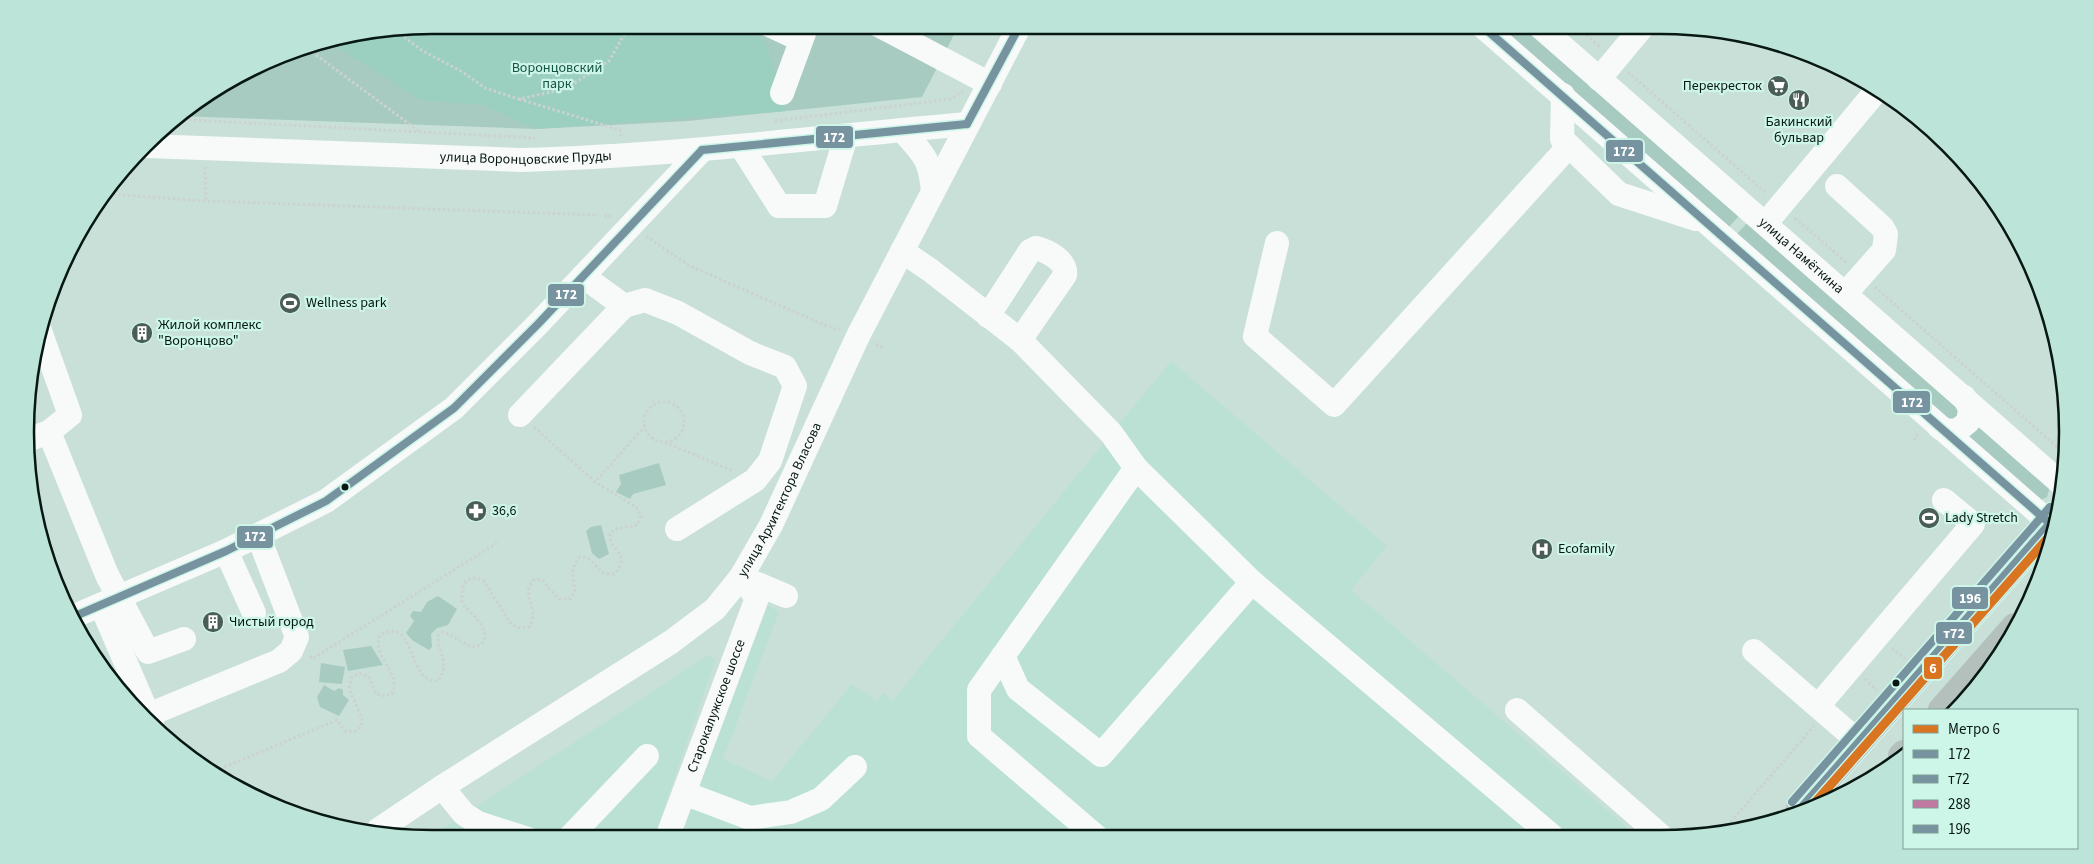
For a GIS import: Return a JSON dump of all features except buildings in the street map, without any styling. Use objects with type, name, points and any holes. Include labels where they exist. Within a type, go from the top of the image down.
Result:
[{"type":"main road","points":[[1805,803],[2047,530]]},
{"type":"main road","points":[[1943,709],[1975,676]]},
{"type":"street","points":[[782,93],[804,34]]},
{"type":"street","points":[[895,34],[983,80]]},
{"type":"street","name":"улица Архитектора Власова","points":[[382,827],[442,787],[671,642],[715,609],[741,577],[771,525],[858,336],[967,124],[983,80],[1014,34]]},
{"type":"street","points":[[1491,34],[1939,427],[2050,519]]},
{"type":"street","name":"улица Намёткина","points":[[1548,34],[2056,479]]},
{"type":"street","points":[[1599,79],[1637,34]]},
{"type":"street","points":[[1766,224],[1873,95]]},
{"type":"street","points":[[1562,96],[1566,142],[1619,194],[1704,221]]},
{"type":"street","name":"улица Воронцовские Пруды","points":[[154,146],[522,160],[576,159],[702,150],[967,124]]},
{"type":"street","points":[[902,130],[924,154],[931,170],[933,191]]},
{"type":"street","points":[[741,146],[779,206],[825,206],[846,136]]},
{"type":"street","points":[[1277,243],[1255,336],[1334,405],[1566,142]]},
{"type":"street","points":[[78,614],[226,551],[326,501],[454,408],[538,324],[702,150]]},
{"type":"street","points":[[1838,186],[1882,227],[1886,234],[1884,250],[1846,294]]},
{"type":"street","points":[[988,316],[1030,251],[1036,248],[1043,250],[1064,264],[1064,275],[1020,340]]},
{"type":"street","points":[[902,251],[930,270],[1020,340],[1112,433],[1136,468],[1252,582],[1545,830]]},
{"type":"street","points":[[583,276],[624,306]]},
{"type":"street","points":[[520,415],[624,306],[645,300],[678,313],[750,353],[786,367],[796,386],[770,461],[755,480],[677,529]]},
{"type":"street","points":[[44,342],[70,415],[40,436],[109,601],[147,710]]},
{"type":"street","points":[[1939,427],[1945,431],[1958,430],[1968,422],[1970,409],[1964,397]]},
{"type":"street","points":[[1089,830],[979,736],[979,690],[1136,468]]},
{"type":"street","points":[[1822,710],[1851,667],[1972,524],[1944,500]]},
{"type":"street","points":[[154,718],[279,661],[291,651],[297,637],[258,535]]},
{"type":"street","points":[[226,551],[254,613]]},
{"type":"street","points":[[741,577],[786,596]]},
{"type":"street","name":"Старокалужское шоссе","points":[[670,830],[756,598],[741,577]]},
{"type":"street","points":[[1004,656],[1018,689],[1101,755],[1252,582]]},
{"type":"street","points":[[109,601],[148,652],[184,639]]},
{"type":"street","points":[[1754,651],[1859,742]]},
{"type":"street","points":[[1517,710],[1654,830]]},
{"type":"street","points":[[577,830],[647,756]]},
{"type":"street","points":[[684,793],[750,818],[791,812],[820,799],[855,767]]},
{"type":"street","points":[[442,787],[464,814],[478,823],[500,830]]},
{"type":"path","points":[[519,99],[565,89],[609,61],[625,34]]},
{"type":"path","points":[[1585,34],[2058,448]]},
{"type":"path","points":[[402,35],[423,51],[462,71],[485,88],[620,130]]},
{"type":"path","points":[[313,52],[422,133]]},
{"type":"path","points":[[768,122],[951,99],[983,80]]},
{"type":"path","points":[[185,120],[539,138]]},
{"type":"path","points":[[613,139],[622,139]]},
{"type":"path","points":[[113,194],[206,201],[598,215]]},
{"type":"path","points":[[631,224],[642,234],[690,266],[829,327],[858,336],[884,348]]},
{"type":"path","points":[[664,442],[677,437],[684,426],[681,412],[677,407],[664,402],[651,407],[644,419],[644,426],[651,438],[755,480]]},
{"type":"path","points":[[221,769],[337,720],[345,731],[354,732],[361,727],[362,720],[349,688],[352,676],[360,673],[369,677],[376,694],[385,696],[392,694],[395,686],[392,672],[380,654],[376,643],[380,635],[387,631],[398,632],[406,640],[421,675],[430,681],[438,681],[443,674],[445,664],[438,646],[438,636],[443,632],[450,634],[466,646],[476,647],[484,642],[486,634],[480,622],[462,603],[461,590],[468,580],[475,577],[483,580],[511,624],[519,628],[529,627],[533,620],[534,609],[527,595],[529,584],[535,579],[544,581],[560,599],[570,599],[575,592],[572,573],[575,562],[580,556],[588,558],[603,573],[614,574],[621,566],[622,559],[609,538],[610,533],[615,529],[638,525],[641,516],[636,507],[594,482],[520,415]]},
{"type":"path","points":[[594,482],[644,426]]},
{"type":"path","points":[[297,637],[312,659],[497,543]]},
{"type":"path","points":[[1878,636],[1907,661],[1902,667]]},
{"type":"path","points":[[1851,667],[1880,692]]},
{"type":"path","points":[[1728,825],[1822,710]]},
{"type":"shaded area","points":[[1171,361],[1387,546],[1351,590],[1630,830],[683,830],[768,605],[779,612],[723,759],[772,781],[852,684],[876,701],[883,693],[892,701]]},
{"type":"shaded area","points":[[708,655],[715,660],[657,830],[440,830]]},
{"type":"green space","name":"Воронцовский парк","points":[[432,34],[954,34],[922,97],[688,121],[536,129],[189,116],[233,87],[280,64],[329,47],[380,37]]},
{"type":"green space","points":[[432,34],[754,34],[765,41],[786,111],[536,129],[483,105],[421,100],[335,46],[380,37]]},
{"type":"green space","points":[[1504,34],[1534,34],[1741,214],[1727,229]]},
{"type":"green space","points":[[1749,221],[1959,404],[1958,416],[1946,420],[1735,236]]},
{"type":"green space","points":[[1978,422],[2048,482],[2049,490],[2047,497],[2041,500],[1964,438]]},
{"type":"green space","points":[[659,463],[666,485],[633,494],[630,499],[616,492],[621,484],[619,475]]},
{"type":"green space","points":[[601,525],[609,554],[599,559],[592,553],[586,531],[591,527]]},
{"type":"green space","points":[[438,596],[457,609],[448,625],[437,628],[431,634],[432,647],[429,650],[412,640],[406,633],[414,621],[410,616],[413,611],[421,612],[427,602]]},
{"type":"green space","points":[[371,646],[383,665],[348,671],[343,650]]},
{"type":"green space","points":[[321,663],[345,667],[342,684],[319,682]]},
{"type":"green space","points":[[324,685],[334,691],[339,688],[343,690],[343,695],[349,700],[339,716],[320,707],[317,697]]},
{"type":"metro line","name":"6","points":[[1820,797],[2043,543]]},
{"type":"transit line","name":"172","points":[[967,124],[1015,34]]},
{"type":"transit line","name":"172","points":[[1491,34],[2049,523]]},
{"type":"transit line","name":"172","points":[[702,150],[967,124]]},
{"type":"transit line","name":"172","points":[[78,615],[226,551],[326,501],[454,408],[538,324],[702,150]]},
{"type":"transit line","name":"196","points":[[1792,802],[2050,507]]},
{"type":"transit line","name":"т72","points":[[1805,803],[2048,525]]},
{"type":"transit line","name":"288","points":[[1826,794],[2042,548]]},
{"type":"place","name":"Перекресток","points":[[1778,86]]},
{"type":"place","name":"Бакинский бульвар","points":[[1799,100]]},
{"type":"place","name":"Wellness park","points":[[290,303]]},
{"type":"place","name":"Жилой комплекс \"Воронцово\"","points":[[142,333]]},
{"type":"place","name":"36,6","points":[[476,511]]},
{"type":"place","name":"Lady Stretch","points":[[1929,518]]},
{"type":"place","name":"Ecofamily","points":[[1542,549]]},
{"type":"place","name":"Чистый город","points":[[213,622]]}]
